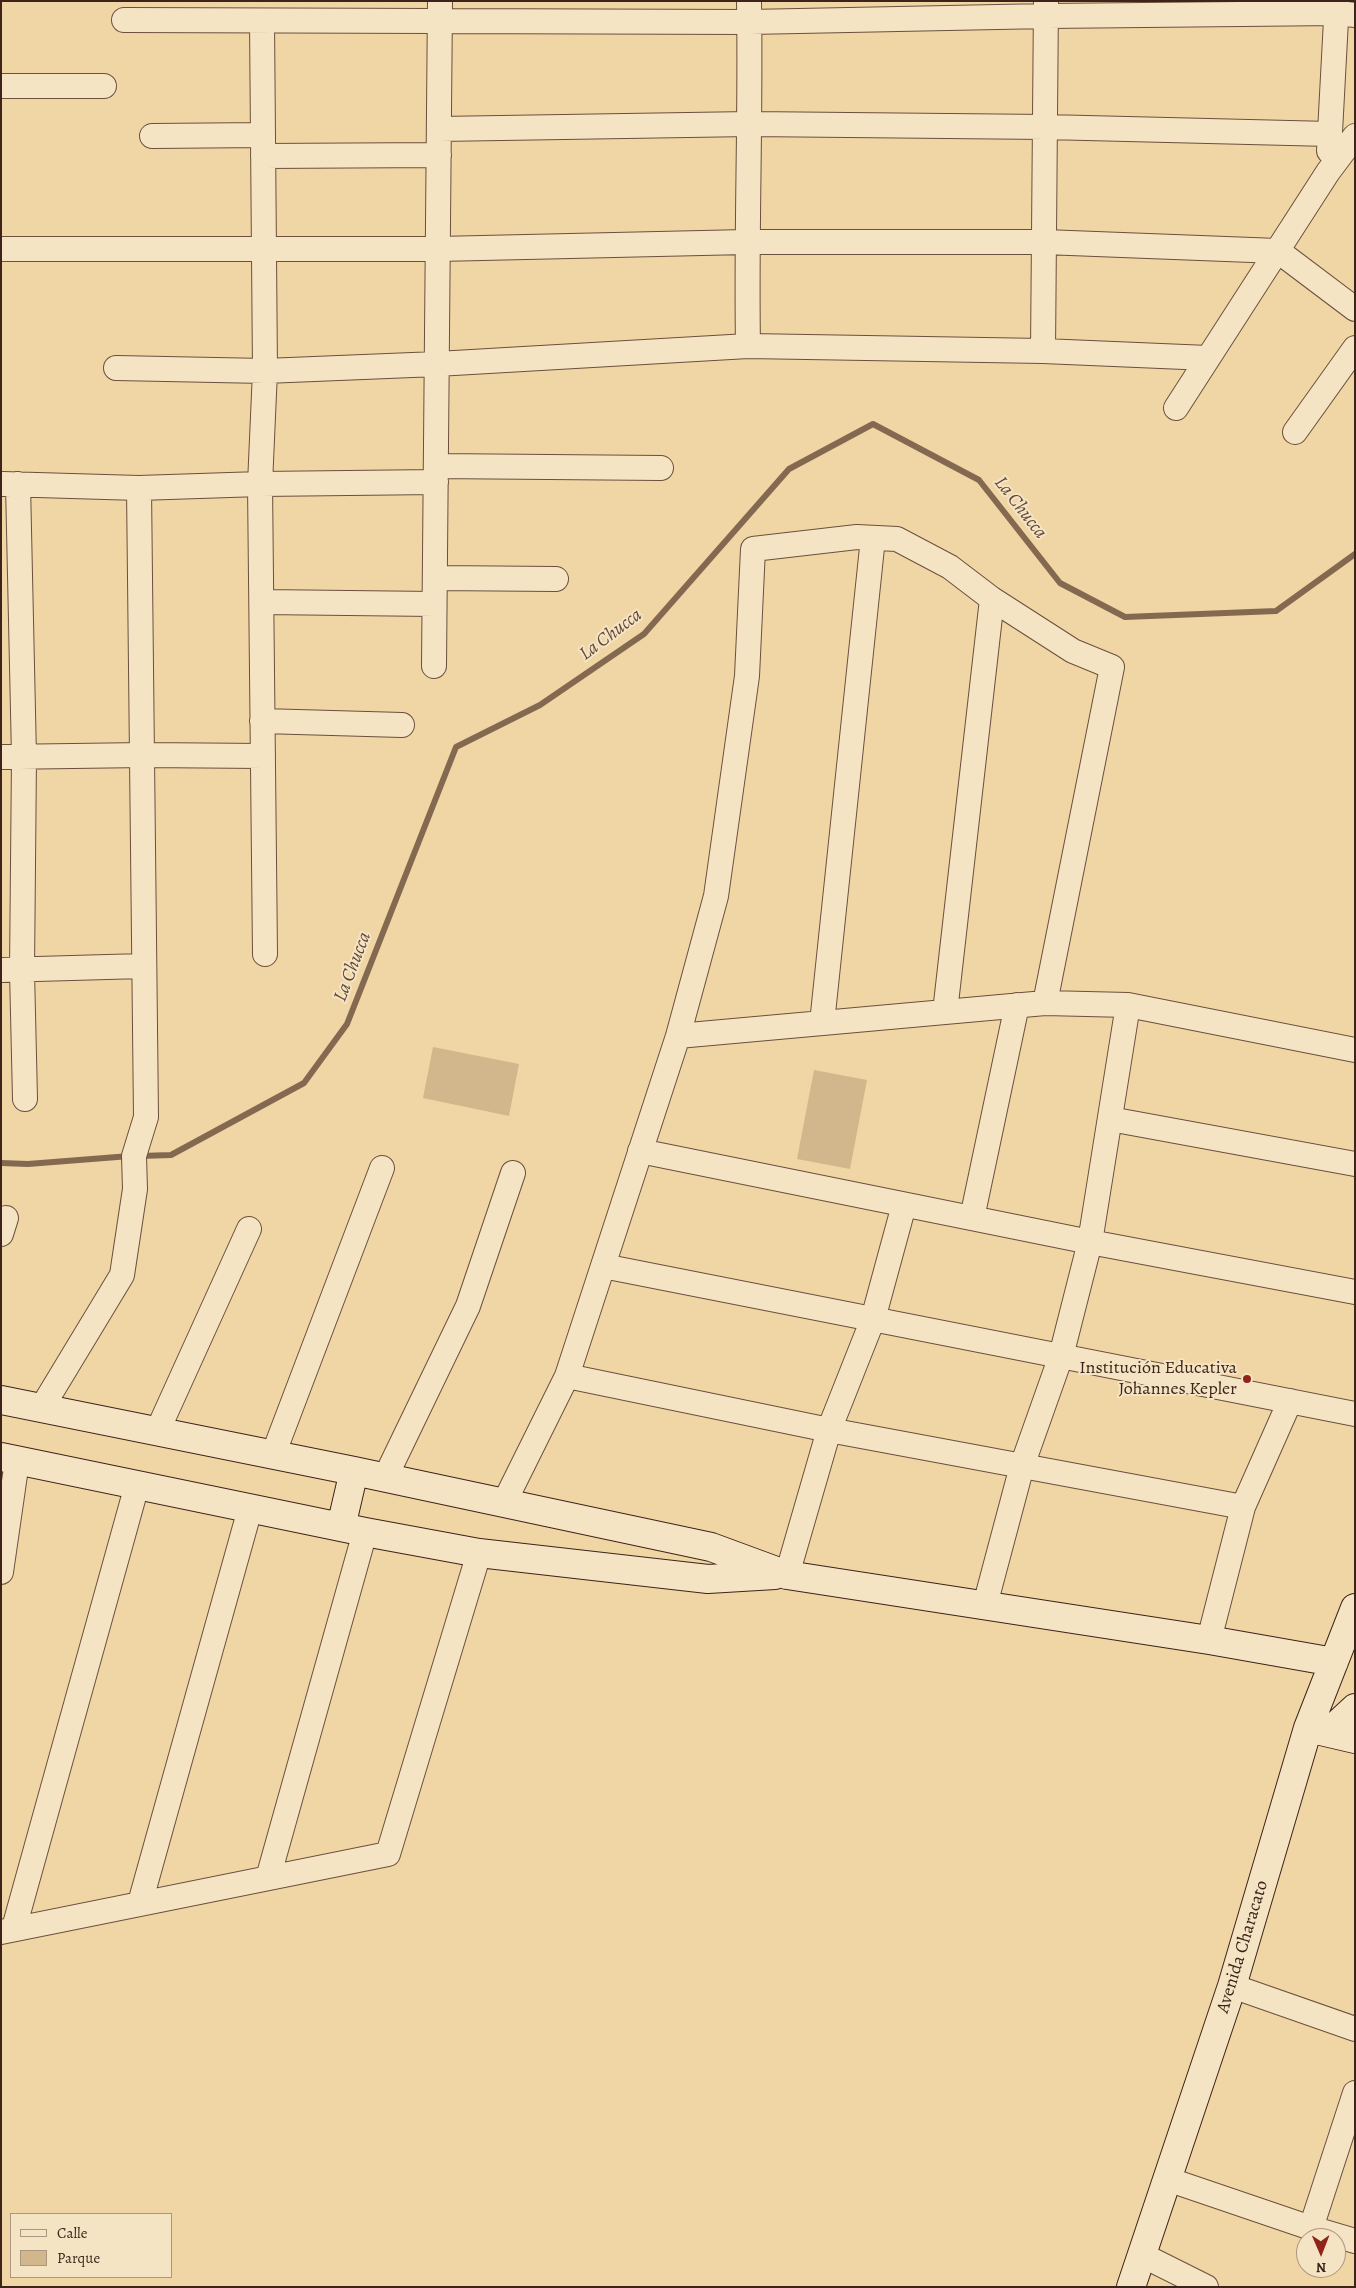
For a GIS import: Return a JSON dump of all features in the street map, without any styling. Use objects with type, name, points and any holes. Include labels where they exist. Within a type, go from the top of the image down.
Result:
[{"type":"street","points":[[1043,352],[1046,8]]},
{"type":"street","points":[[124,20],[262,21],[440,12],[749,12],[1046,8],[1343,10],[1330,134],[1328,172]]},
{"type":"street","points":[[434,666],[440,12]]},
{"type":"street","points":[[748,346],[746,242],[750,124],[749,12]]},
{"type":"street","points":[[262,21],[265,370],[260,484],[265,954]]},
{"type":"street","points":[[1,86],[104,86]]},
{"type":"street","points":[[439,129],[750,124],[1046,127],[1330,134]]},
{"type":"street","points":[[152,136],[263,146],[439,155]]},
{"type":"street","points":[[1176,408],[1328,172],[1355,136]]},
{"type":"street","points":[[1,249],[438,249],[746,242],[1044,242],[1278,250],[1355,309]]},
{"type":"street","points":[[116,368],[265,370],[437,364],[748,346],[1043,352],[1208,358]]},
{"type":"street","points":[[1295,432],[1355,348]]},
{"type":"street","points":[[26,1099],[12,970],[10,484],[139,488],[260,484],[436,474],[662,468]]},
{"type":"street","points":[[41,1409],[122,1275],[135,1189],[134,1156],[146,1117],[143,966],[144,755],[139,488]]},
{"type":"street","points":[[504,1503],[567,1376],[678,1036],[718,887],[747,676],[753,549],[857,537],[898,539],[950,567],[992,599],[1073,651],[1112,668],[1045,1003]]},
{"type":"street","points":[[822,1023],[873,538]]},
{"type":"street","points":[[435,578],[556,579]]},
{"type":"street","points":[[945,1012],[992,599]]},
{"type":"street","points":[[262,602],[434,604]]},
{"type":"street","points":[[262,721],[402,725]]},
{"type":"street","points":[[12,757],[263,756]]},
{"type":"street","points":[[12,970],[143,966]]},
{"type":"street","points":[[678,1036],[1045,1003],[1128,1004],[1355,1050]]},
{"type":"street","points":[[985,1606],[1022,1466],[1061,1356],[1090,1242],[1128,1004]]},
{"type":"street","points":[[972,1218],[1016,1006]]},
{"type":"street","points":[[1110,1119],[1355,1164]]},
{"type":"street","points":[[640,1151],[1090,1242],[1355,1292]]},
{"type":"street","points":[[273,1455],[382,1168]]},
{"type":"street","points":[[385,1478],[468,1306],[513,1173]]},
{"type":"street","points":[[787,1575],[829,1430],[874,1319],[904,1204]]},
{"type":"street","points":[[157,1432],[249,1229]]},
{"type":"street","points":[[603,1266],[1355,1414]]},
{"type":"street","points":[[567,1376],[829,1430],[1243,1506]]},
{"type":"street","points":[[1,1400],[354,1471],[711,1547],[787,1575],[1209,1640],[1334,1662]]},
{"type":"street","points":[[1209,1640],[1243,1506],[1290,1401]]},
{"type":"street","points":[[1,1572],[9,1459],[250,1509],[479,1553],[708,1579],[787,1575]]},
{"type":"street","points":[[268,1878],[353,1529],[354,1471]]},
{"type":"street","points":[[137,1485],[8,1930],[388,1854],[479,1553]]},
{"type":"street","points":[[140,1903],[250,1509]]},
{"type":"street","name":"Avenida Characato","points":[[1131,2287],[1318,1730],[1334,1662],[1355,1608]]},
{"type":"street","points":[[1318,1730],[1355,1708]]},
{"type":"street","points":[[1318,1730],[1355,1739]]},
{"type":"street","points":[[1232,1986],[1355,2029]]},
{"type":"street","points":[[1167,2180],[1310,2228],[1355,2093]]},
{"type":"street","points":[[1142,2255],[1206,2287]]},
{"type":"green space","points":[[433,1047],[519,1064],[509,1116],[423,1098]]},
{"type":"green space","points":[[814,1070],[867,1080],[850,1169],[797,1159]]},
{"type":"waterway","name":"La Chucca","points":[[140,1156],[171,1155],[304,1083],[347,1024],[456,747],[540,705],[644,634],[789,469],[873,424],[979,480],[1060,583],[1125,617],[1276,611],[1355,554]]},
{"type":"waterway","name":"La Chucca","points":[[1,1163],[28,1164],[130,1156]]},
{"type":"place","name":"Institución Educativa Johannes Kepler","points":[[1247,1379]]}]
